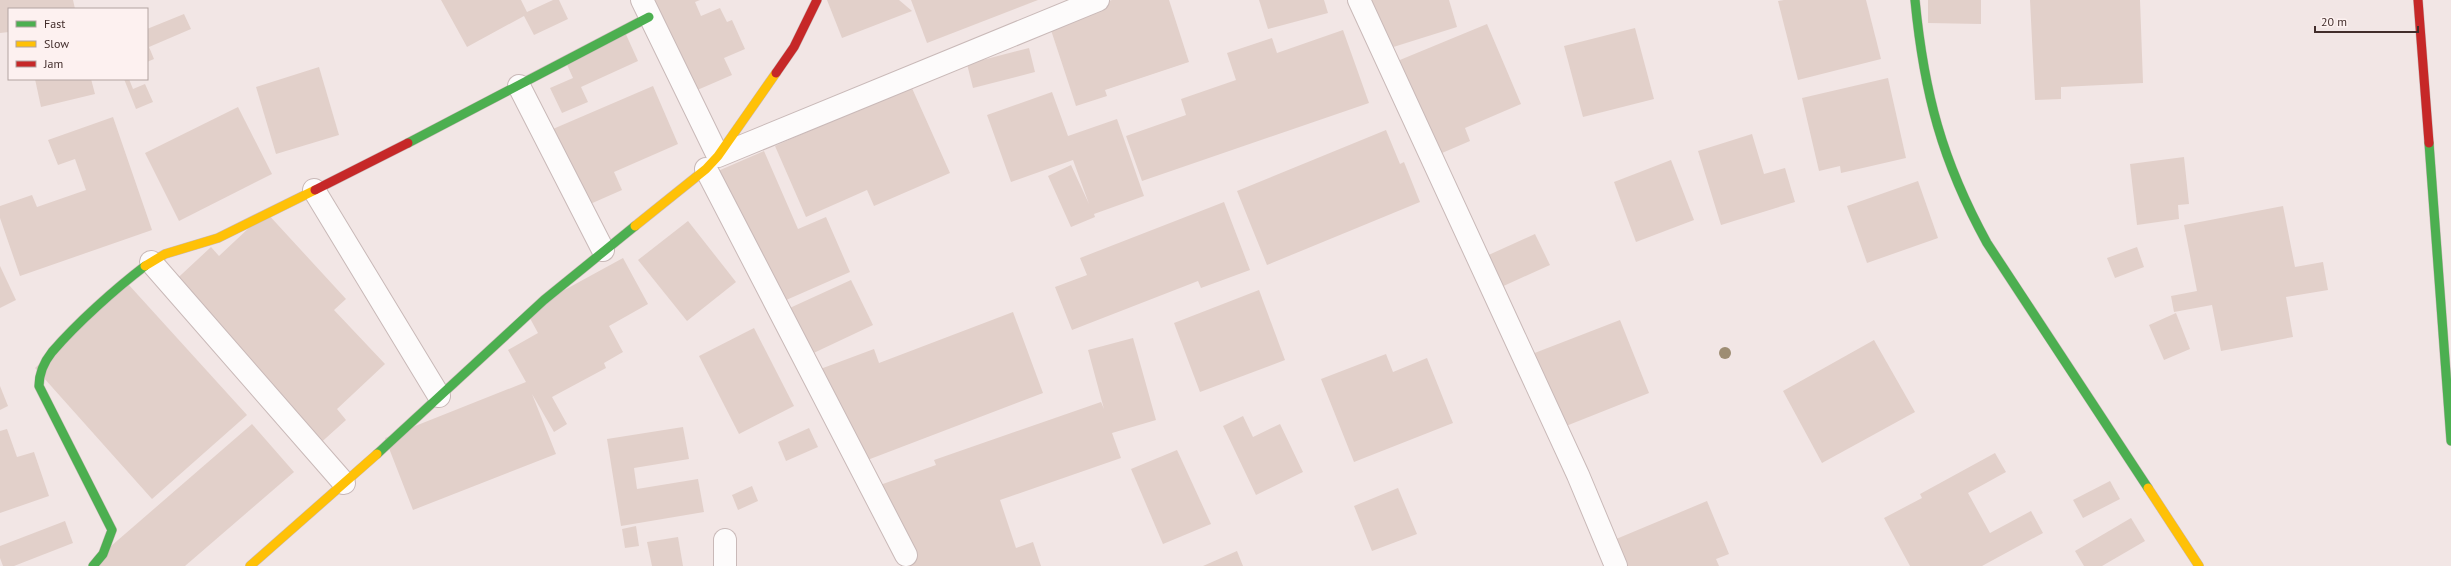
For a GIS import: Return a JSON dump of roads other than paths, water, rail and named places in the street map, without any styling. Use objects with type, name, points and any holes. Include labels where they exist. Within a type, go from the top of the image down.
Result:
[{"type":"street","points":[[250,566],[344,483],[544,300],[712,162],[794,47],[817,0]]},
{"type":"street","points":[[712,162],[1098,0]]},
{"type":"street","points":[[1359,0],[1578,475],[1616,566]]},
{"type":"street","points":[[1914,0],[1923,79],[1933,123],[1947,164],[1965,205],[1987,243],[2199,566]]},
{"type":"street","points":[[2418,0],[2451,441]]},
{"type":"street","points":[[93,566],[100,561],[107,548],[112,530],[39,386],[39,375],[51,353],[122,284],[151,262],[165,254],[218,238],[519,86],[646,8],[712,162],[906,555]]},
{"type":"street","points":[[519,86],[603,250]]},
{"type":"street","points":[[314,190],[439,396]]},
{"type":"street","points":[[151,262],[344,483]]},
{"type":"street","points":[[725,540],[725,566]]}]
